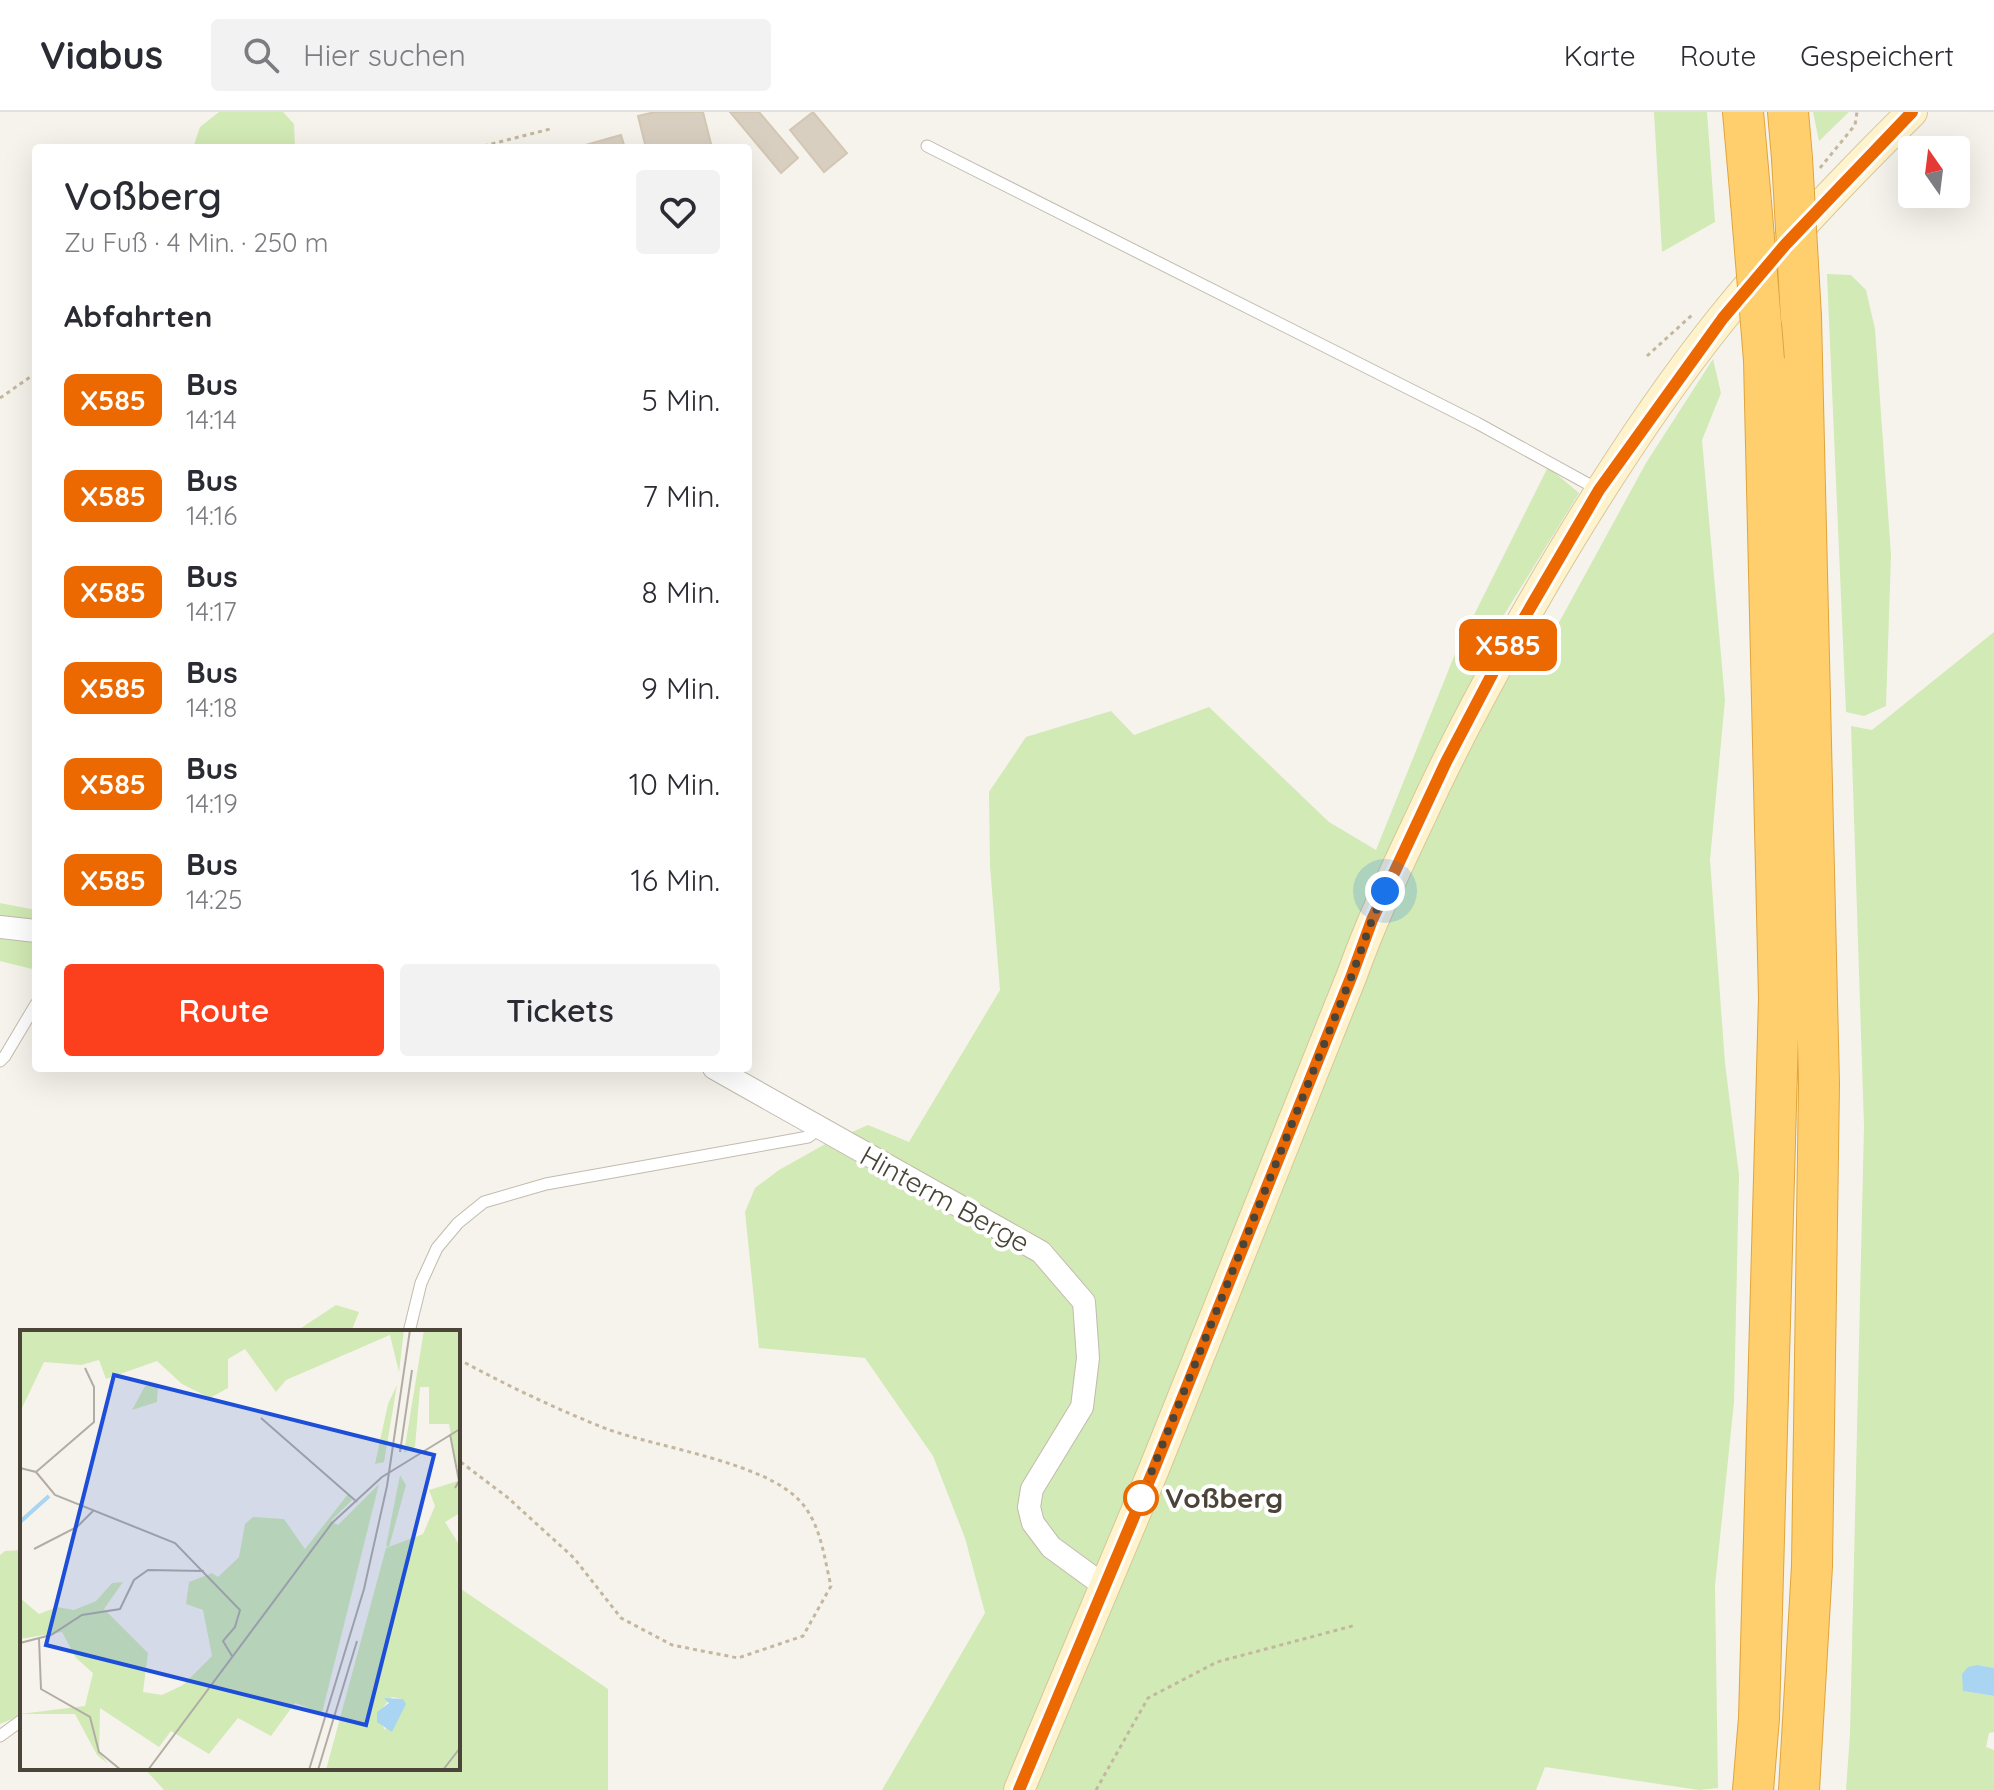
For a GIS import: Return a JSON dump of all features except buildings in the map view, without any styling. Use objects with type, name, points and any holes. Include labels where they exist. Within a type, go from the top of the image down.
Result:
[{"type":"highway","points":[[1743,112],[1764,360],[1779,998],[1759,1718],[1753,1790]]},
{"type":"highway","points":[[1788,112],[1801,317],[1819,1084],[1812,1566],[1799,1790]]},
{"type":"main road","points":[[1019,1790],[1154,1469],[1372,920],[1446,762],[1499,661],[1604,493],[1723,318],[1785,245],[1912,112]]},
{"type":"street","points":[[0,927],[32,931]]},
{"type":"street","name":"Hinterm Berge","points":[[721,1072],[1041,1252],[1084,1302],[1088,1358],[1082,1407],[1032,1489],[1029,1507],[1033,1523],[1051,1547],[1103,1585]]},
{"type":"lane","points":[[927,146],[1477,423],[1604,493]]},
{"type":"lane","points":[[0,1061],[32,1010]]},
{"type":"lane","points":[[409,1330],[421,1283],[437,1248],[458,1223],[484,1202],[546,1184],[808,1137],[819,1129]]},
{"type":"lane","points":[[0,1736],[20,1721]]},
{"type":"path","points":[[492,144],[550,129]]},
{"type":"path","points":[[0,398],[32,376]]},
{"type":"path","points":[[460,1360],[510,1387],[609,1430],[766,1476],[800,1501],[818,1530],[831,1586],[803,1636],[738,1658],[672,1645],[621,1618],[574,1558],[507,1497],[460,1462]]},
{"type":"path","points":[[1096,1790],[1148,1698],[1217,1662],[1356,1625]]},
{"type":"green space","points":[[219,112],[283,112],[294,124],[295,144],[194,144],[200,127]]},
{"type":"green space","points":[[1654,112],[1707,112],[1715,222],[1662,252]]},
{"type":"green space","points":[[1813,112],[1849,112],[1819,141]]},
{"type":"green space","points":[[1827,274],[1851,275],[1866,290],[1875,329],[1891,555],[1886,706],[1864,716],[1846,712]]},
{"type":"green space","points":[[1713,359],[1721,393],[1702,440],[1725,700],[1710,860],[1725,1063],[1739,1175],[1734,1402],[1715,1586],[1718,1788],[1699,1790],[1545,1767],[1536,1790],[882,1790],[985,1613],[965,1538],[933,1456],[865,1358],[759,1348],[745,1212],[755,1188],[779,1170],[827,1143],[868,1125],[909,1142],[1000,990],[990,866],[989,792],[1026,737],[1111,711],[1134,735],[1209,707],[1329,822],[1376,850],[1457,649],[1548,467],[1579,493],[1483,649],[1538,661],[1646,463]]},
{"type":"green space","points":[[1994,632],[1994,1668],[1977,1665],[1963,1691],[1994,1696],[1994,1732],[1989,1733],[1986,1747],[1994,1750],[1994,1790],[1846,1790],[1850,1734],[1864,1126],[1851,726],[1872,730]]},
{"type":"green space","points":[[0,903],[32,909],[32,969],[0,961]]},
{"type":"green space","points":[[336,1305],[359,1312],[352,1330],[298,1330]]},
{"type":"green space","points":[[20,1550],[20,1716],[0,1724],[0,1555],[5,1551]]},
{"type":"green space","points":[[460,1588],[608,1689],[608,1790],[164,1790],[146,1770],[460,1770]]},
{"type":"water","points":[[1968,1667],[1994,1668],[1994,1696],[1963,1691],[1962,1674]]},
{"type":"bus line","name":"X585","points":[[1019,1790],[1154,1469],[1372,920],[1446,762],[1499,661],[1599,490],[1656,407],[1723,318],[1785,245],[1912,112]]},
{"type":"place","name":"Voßberg","points":[[1141,1498]]},
{"type":"route","points":[[1141,1498],[1385,891]]}]
